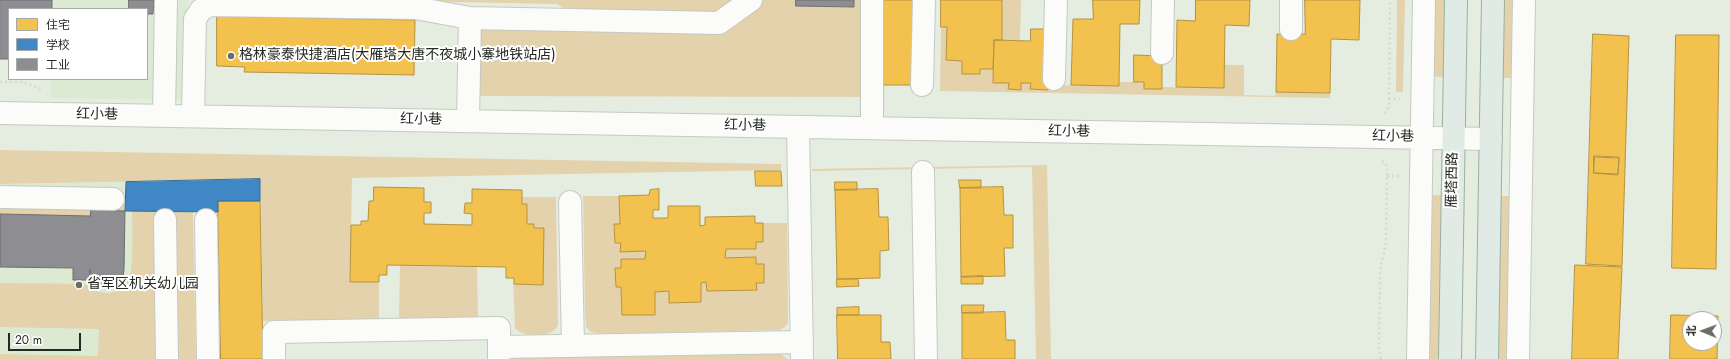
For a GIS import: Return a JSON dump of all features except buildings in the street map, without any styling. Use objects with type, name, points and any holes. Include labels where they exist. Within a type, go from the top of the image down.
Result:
[{"type":"main road","name":"雁塔西路","points":[[1450,359],[1456,0]]},
{"type":"main road","points":[[1487,359],[1493,0]]},
{"type":"street","points":[[164,116],[166,0]]},
{"type":"street","points":[[193,116],[195,23],[198,12],[207,6],[214,4],[415,8],[470,18],[719,23],[751,0]]},
{"type":"street","points":[[872,0],[872,128]]},
{"type":"street","points":[[922,85],[924,0]]},
{"type":"street","points":[[1054,79],[1056,0]]},
{"type":"street","points":[[1162,53],[1163,0]]},
{"type":"street","points":[[1291,0],[1291,28]]},
{"type":"street","points":[[1418,359],[1424,0]]},
{"type":"street","points":[[1518,359],[1524,0]]},
{"type":"street","points":[[468,121],[470,18]]},
{"type":"street","name":"红小巷","points":[[0,113],[1491,139]]},
{"type":"street","points":[[274,359],[274,332],[499,328],[499,353],[572,346],[802,350],[798,127]]},
{"type":"street","points":[[923,172],[926,359]]},
{"type":"street","points":[[0,197],[113,199]]},
{"type":"street","points":[[570,202],[572,346]]},
{"type":"street","points":[[165,220],[167,359]]},
{"type":"street","points":[[206,220],[208,359]]},
{"type":"path","points":[[1381,359],[1379,348],[1380,270],[1386,243],[1390,0]]},
{"type":"path","points":[[0,82],[21,82],[44,90]]},
{"type":"path","points":[[1382,114],[1388,108],[1389,104]]},
{"type":"shaded area","points":[[52,0],[188,0],[186,100],[51,98],[51,80],[148,80],[148,8],[52,8]]},
{"type":"shaded area","points":[[351,0],[738,0],[717,14],[569,12],[557,4]]},
{"type":"shaded area","points":[[762,0],[796,0],[796,6],[853,7],[854,0],[866,0],[867,97],[475,96],[476,25],[721,29]]},
{"type":"shaded area","points":[[1002,0],[1021,0],[1020,40],[1002,40]]},
{"type":"shaded area","points":[[1397,0],[1405,0],[1403,92],[1396,92]]},
{"type":"shaded area","points":[[1430,0],[1446,0],[1445,77],[1429,76]]},
{"type":"shaded area","points":[[1503,0],[1519,0],[1517,78],[1501,78]]},
{"type":"shaded area","points":[[941,27],[947,27],[946,60],[962,61],[962,74],[979,74],[980,69],[993,69],[1009,83],[1009,89],[1021,90],[1021,83],[1031,83],[1031,89],[1048,90],[1048,85],[1119,86],[1119,82],[1144,82],[1144,89],[1161,89],[1162,87],[1223,88],[1224,65],[1244,65],[1244,95],[1275,96],[1276,92],[1330,93],[1330,98],[940,91]]},
{"type":"shaded area","points":[[0,150],[781,164],[781,170],[352,178],[350,281],[379,282],[379,319],[263,321],[260,179],[0,184]]},
{"type":"shaded area","points":[[1047,165],[1051,359],[1036,359],[1032,167],[812,171],[812,169]]},
{"type":"shaded area","name":"省军区机关幼儿园","points":[[126,182],[126,210],[156,211],[159,359],[0,359],[0,184]]},
{"type":"shaded area","points":[[1427,195],[1443,195],[1440,359],[1424,359]]},
{"type":"shaded area","points":[[583,196],[619,196],[620,224],[614,224],[615,243],[621,243],[620,251],[646,251],[645,259],[621,259],[621,268],[615,268],[616,287],[621,287],[622,315],[655,314],[655,292],[669,291],[670,303],[701,302],[701,283],[706,282],[707,291],[756,290],[756,283],[764,282],[763,264],[756,264],[756,257],[725,258],[726,249],[756,249],[756,242],[763,242],[763,223],[787,223],[788,323],[785,327],[779,330],[608,334],[591,332],[586,327],[585,315]]},
{"type":"shaded area","points":[[1499,196],[1515,196],[1512,359],[1497,359]]},
{"type":"shaded area","points":[[522,197],[556,197],[558,325],[551,332],[538,335],[524,334],[515,328],[513,278],[514,284],[542,285],[534,224],[527,224],[527,204],[522,204]]},
{"type":"shaded area","points":[[0,203],[126,205],[125,211],[91,210],[90,216],[0,214]]},
{"type":"shaded area","points":[[132,211],[156,211],[159,359],[0,359],[0,354],[98,356],[99,329],[0,327],[0,283],[88,284],[104,293],[110,293],[119,289],[124,286],[131,273]]},
{"type":"shaded area","points":[[173,211],[193,212],[196,359],[176,359]]},
{"type":"shaded area","points":[[400,266],[477,267],[478,317],[399,318]]},
{"type":"shaded area","points":[[780,353],[787,359],[515,359],[515,358]]},
{"type":"place","name":"格林豪泰快捷酒店(大雁塔大唐不夜城小寨地铁站店)","points":[[231,56]]},
{"type":"place","name":"省军区机关幼儿园","points":[[79,285]]}]
